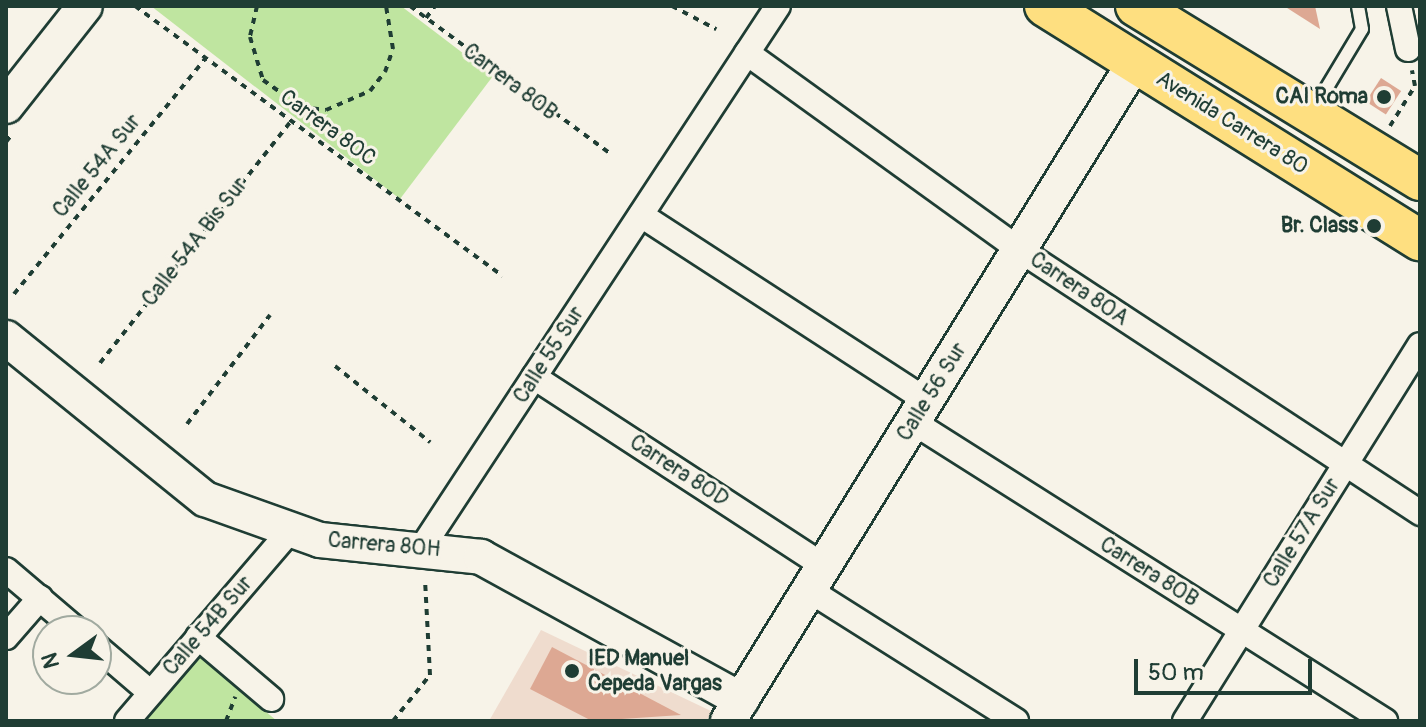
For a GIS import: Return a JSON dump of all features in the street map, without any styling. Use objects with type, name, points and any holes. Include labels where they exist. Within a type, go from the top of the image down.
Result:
[{"type":"main road","name":"Avenida Carrera 80","points":[[1045,6],[1420,240]]},
{"type":"main road","points":[[1136,6],[1420,180]]},
{"type":"street","points":[[6,106],[85,6]]},
{"type":"street","name":"Calle 55 Sur","points":[[423,546],[778,6]]},
{"type":"street","points":[[1399,6],[1408,49]]},
{"type":"street","name":"Carrera 80A","points":[[747,53],[1020,250],[1420,513]]},
{"type":"street","name":"Calle 56 Sur","points":[[734,711],[1135,62]]},
{"type":"street","name":"Carrera 80B","points":[[641,215],[920,411],[1242,630],[1385,721]]},
{"type":"street","name":"Carrera 80H","points":[[6,338],[167,474],[205,499],[289,532],[349,545],[423,546],[515,572],[734,711]]},
{"type":"street","name":"Calle 57A Sur","points":[[1185,721],[1420,345]]},
{"type":"street","name":"Carrera 80D","points":[[534,377],[1016,721]]},
{"type":"street","name":"Calle 54B Sur","points":[[127,721],[289,532]]},
{"type":"street","points":[[6,570],[60,615]]},
{"type":"street","points":[[6,637],[40,598]]},
{"type":"street","points":[[198,637],[271,699]]},
{"type":"street","points":[[112,660],[151,693]]},
{"type":"lane","points":[[1311,113],[1362,29],[1358,6]]},
{"type":"path","name":"Carrera 80C","points":[[135,6],[502,276]]},
{"type":"path","points":[[257,6],[253,59],[279,96],[326,110],[370,91],[393,49],[386,6]]},
{"type":"path","name":"Carrera 80B","points":[[410,6],[612,155]]},
{"type":"path","points":[[426,18],[435,6]]},
{"type":"path","points":[[672,6],[716,29]]},
{"type":"path","points":[[1375,152],[1415,86],[1408,49]]},
{"type":"path","name":"Calle 54A Sur","points":[[14,294],[206,58]]},
{"type":"path","points":[[270,105],[279,96]]},
{"type":"path","name":"Calle 54A Bis Sur","points":[[100,363],[291,121]]},
{"type":"path","points":[[187,424],[270,315]]},
{"type":"path","points":[[335,366],[430,442]]},
{"type":"path","points":[[393,721],[430,675],[423,546]]},
{"type":"shaded area","name":"IED Manuel Cepeda Vargas","points":[[541,630],[713,712],[706,721],[489,721]]},
{"type":"green space","points":[[151,6],[401,6],[493,76],[400,199]]},
{"type":"green space","points":[[200,655],[253,701],[277,721],[145,721]]},
{"type":"building","points":[[1284,6],[1315,6],[1320,29]]},
{"type":"building","name":"CAI Roma","points":[[1381,78],[1401,91],[1386,115],[1366,101]]},
{"type":"building","points":[[552,647],[681,715],[592,721],[530,689]]},
{"type":"place","name":"CAI Roma","points":[[1384,97]]},
{"type":"place","name":"Br. Class","points":[[1374,226]]},
{"type":"place","name":"IED Manuel Cepeda Vargas","points":[[572,671]]}]
